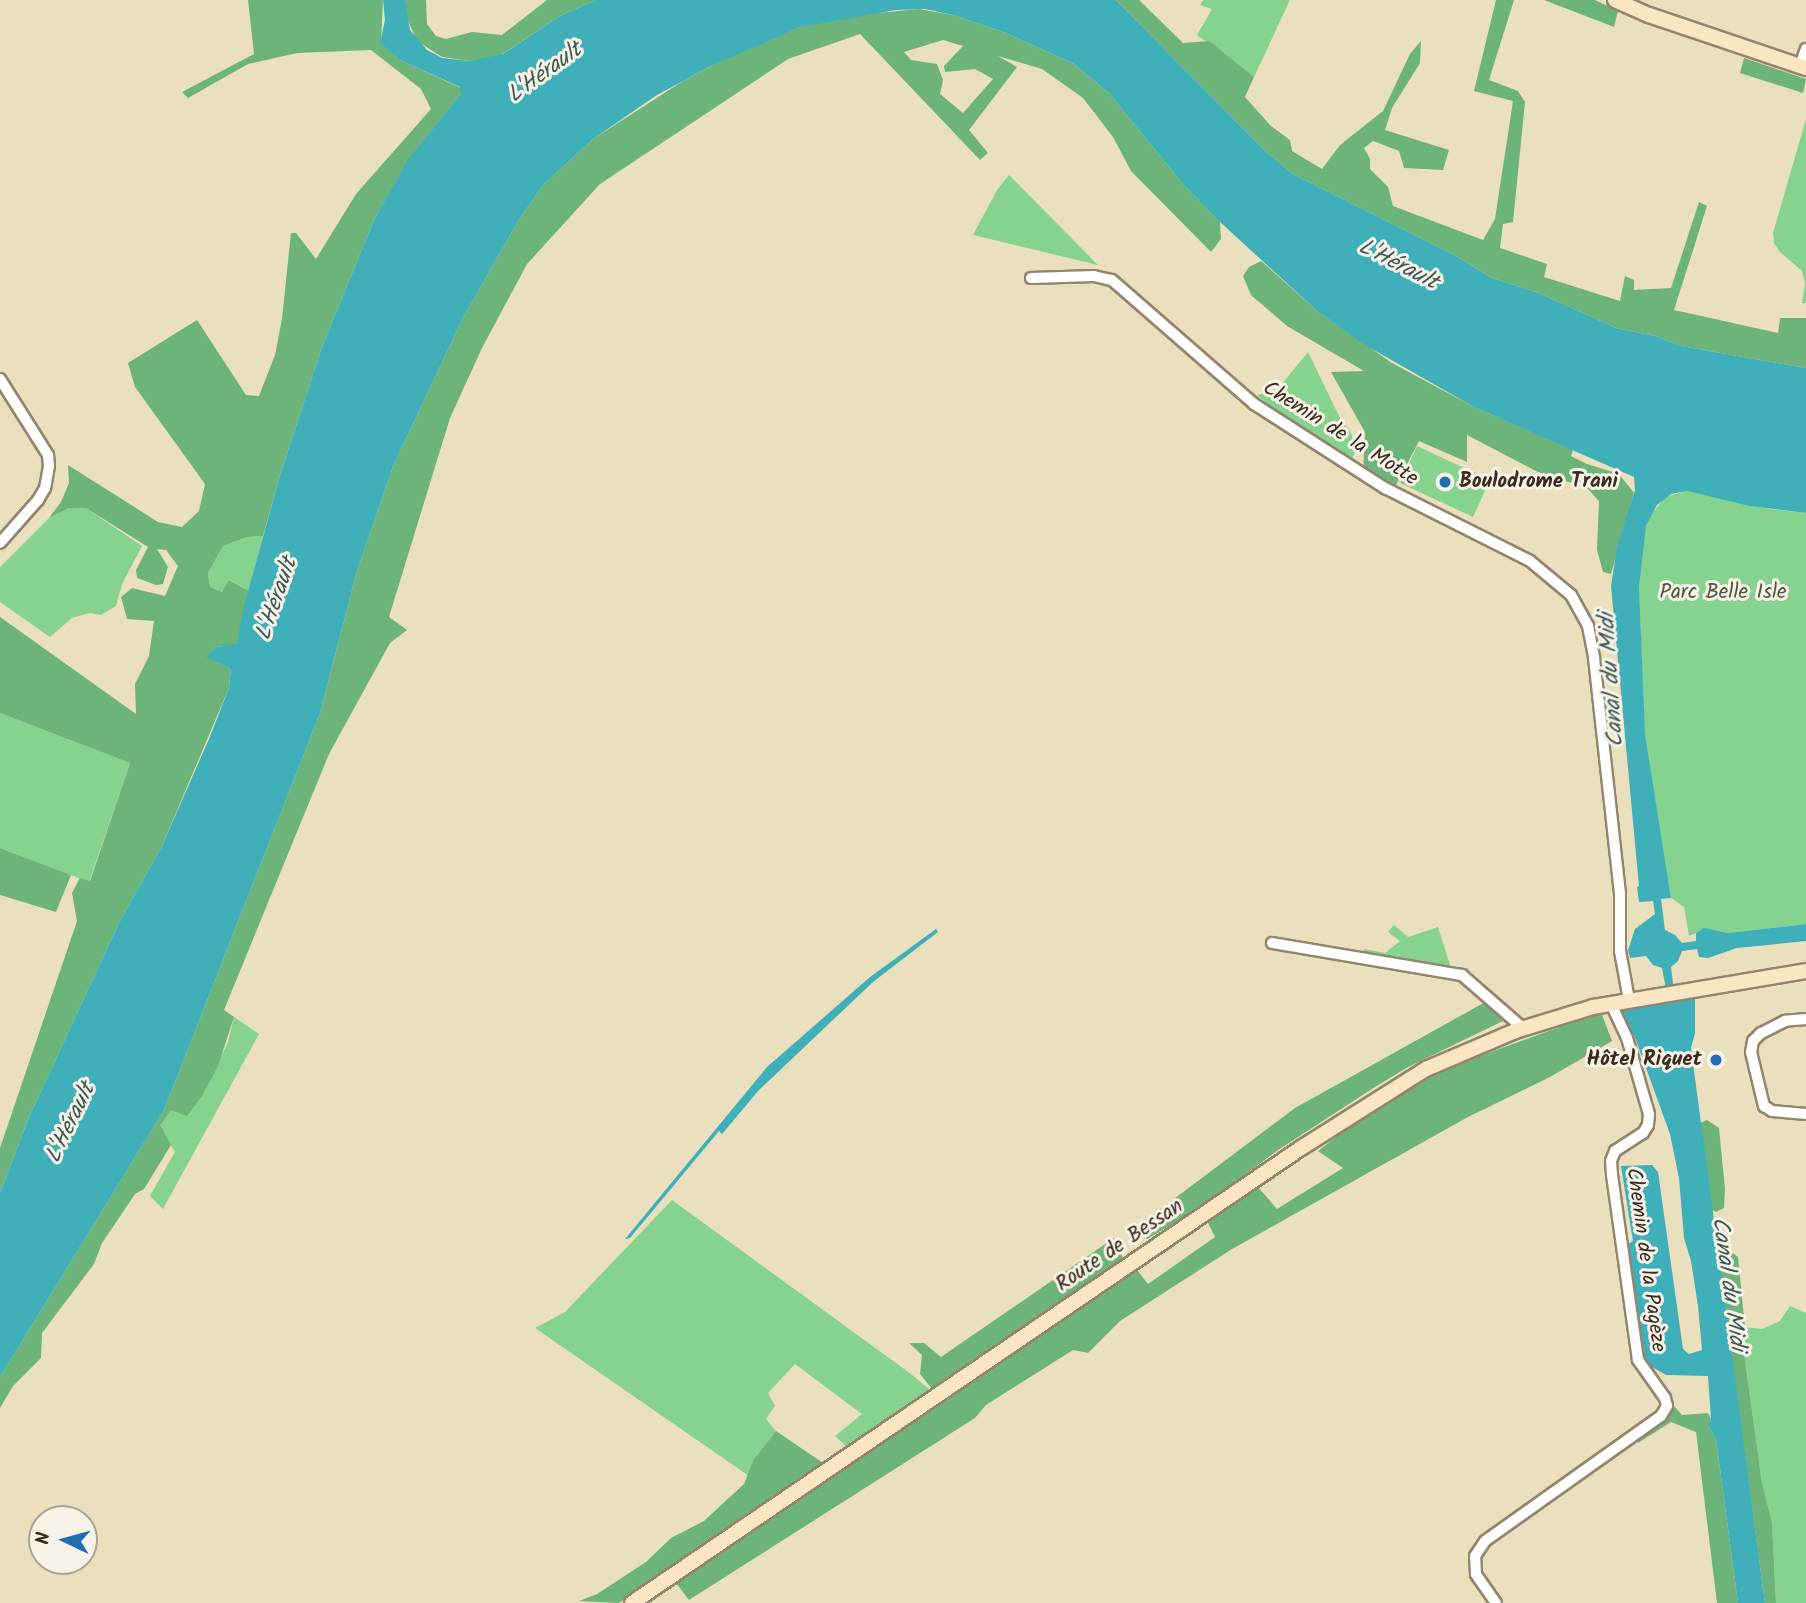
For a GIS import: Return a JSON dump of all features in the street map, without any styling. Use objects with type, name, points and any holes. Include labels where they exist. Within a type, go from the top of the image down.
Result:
[{"type":"main road","points":[[1615,0],[1650,15],[1803,67]]},
{"type":"main road","name":"Route de Bessan","points":[[632,1603],[1319,1136],[1414,1075],[1519,1030],[1611,1003],[1806,971]]},
{"type":"street","points":[[1803,67],[1806,49]]},
{"type":"street","name":"Chemin de la Motte","points":[[1031,278],[1094,276],[1112,280],[1254,404],[1385,488],[1530,561],[1571,595],[1583,614],[1592,648],[1620,893],[1620,951],[1629,1000]]},
{"type":"street","points":[[0,379],[48,455],[49,466],[45,488],[38,499],[0,542]]},
{"type":"street","points":[[1272,943],[1462,975],[1519,1030]]},
{"type":"street","name":"Chemin de la Pagèze","points":[[1496,1603],[1476,1574],[1475,1556],[1485,1541],[1661,1416],[1667,1406],[1665,1398],[1638,1360],[1612,1175],[1611,1161],[1615,1151],[1643,1133],[1648,1125],[1649,1114],[1627,1038],[1611,1003]]},
{"type":"street","points":[[1806,1019],[1785,1021],[1761,1033],[1753,1041],[1751,1052],[1764,1106],[1772,1111],[1806,1114]]},
{"type":"green space","points":[[248,0],[383,0],[381,43],[402,61],[461,88],[461,94],[407,162],[374,220],[322,347],[263,536],[247,537],[223,546],[208,573],[210,587],[222,592],[229,580],[249,591],[237,645],[216,647],[207,657],[231,669],[229,688],[161,848],[120,921],[29,1117],[0,1193],[0,1148],[77,921],[72,893],[80,878],[90,881],[130,763],[0,713],[0,617],[136,714],[135,684],[149,656],[154,621],[127,619],[121,597],[132,588],[165,596],[178,566],[166,550],[157,549],[168,567],[163,584],[156,585],[137,578],[136,570],[148,547],[86,508],[69,508],[49,518],[61,502],[69,483],[68,465],[158,522],[182,527],[199,511],[205,484],[135,387],[128,363],[197,320],[246,395],[259,396],[275,355],[282,319],[291,233],[296,233],[316,259],[356,194],[431,109],[421,89],[371,50],[297,53],[248,64],[188,98],[182,92],[254,54]]},
{"type":"green space","points":[[405,0],[426,0],[427,24],[436,36],[446,39],[472,32],[502,35],[547,0],[596,0],[560,16],[498,57],[470,61],[442,57],[417,41],[406,16]]},
{"type":"green space","points":[[1116,0],[1139,0],[1183,43],[1209,41],[1254,77],[1245,97],[1271,126],[1290,140],[1292,151],[1322,169],[1340,145],[1383,111],[1410,54],[1421,41],[1420,63],[1392,108],[1385,130],[1449,150],[1443,170],[1404,168],[1399,151],[1373,141],[1364,148],[1370,159],[1370,169],[1388,187],[1393,206],[1483,240],[1495,219],[1513,101],[1474,91],[1496,0],[1514,0],[1489,80],[1518,91],[1525,102],[1513,222],[1503,224],[1500,248],[1547,264],[1544,277],[1620,301],[1625,276],[1634,280],[1634,290],[1671,288],[1699,202],[1707,206],[1674,310],[1778,333],[1780,318],[1806,318],[1806,368],[1681,346],[1655,336],[1616,328],[1539,293],[1492,278],[1454,255],[1293,174],[1265,151]]},
{"type":"green space","points":[[1203,0],[1290,0],[1254,77],[1197,35],[1212,9],[1200,5]]},
{"type":"green space","points":[[1544,0],[1595,0],[1618,11],[1614,27]]},
{"type":"green space","points":[[919,9],[953,15],[1006,33],[1074,64],[1109,93],[1183,184],[1220,222],[1221,239],[1211,252],[1131,171],[1113,137],[1083,98],[1042,69],[998,56],[1017,67],[969,130],[988,153],[980,160],[860,34],[788,59],[600,184],[527,264],[482,348],[450,418],[389,617],[407,630],[390,643],[329,754],[224,1010],[234,1017],[218,1066],[202,1096],[187,1116],[171,1110],[160,1125],[171,1145],[144,1189],[135,1194],[102,1243],[94,1264],[42,1333],[41,1358],[13,1386],[0,1408],[0,1377],[164,1110],[320,713],[357,571],[394,464],[463,318],[518,221],[544,184],[593,139],[683,81],[738,52],[800,27],[857,15]],"holes":[[[943,40],[963,46],[944,66],[945,72],[975,69],[993,79],[963,113],[940,94],[943,80],[937,64],[911,60],[904,52]]]},
{"type":"green space","points":[[1744,58],[1806,79],[1803,93],[1740,73]]},
{"type":"green space","points":[[1806,119],[1806,303],[1802,303],[1805,283],[1802,271],[1780,252],[1774,243],[1773,233]]},
{"type":"green space","points":[[1009,175],[1098,265],[973,235],[997,190]]},
{"type":"green space","points":[[1261,261],[1316,310],[1392,363],[1474,407],[1573,450],[1571,456],[1587,464],[1619,474],[1634,493],[1611,574],[1603,572],[1597,550],[1599,501],[1587,488],[1538,472],[1467,435],[1467,462],[1419,441],[1394,489],[1363,472],[1365,432],[1331,372],[1364,371],[1287,326],[1251,295],[1243,276],[1249,267]]},
{"type":"green space","points":[[1308,352],[1340,418],[1351,433],[1356,450],[1350,464],[1285,419],[1257,395],[1276,391]]},
{"type":"green space","name":"Boulodrome Trani","points":[[1417,446],[1490,480],[1473,517],[1400,483]]},
{"type":"green space","name":"Parc Belle Isle","points":[[1687,491],[1769,509],[1806,513],[1806,924],[1728,933],[1707,929],[1689,936],[1684,907],[1671,898],[1644,731],[1639,587],[1643,537],[1649,518],[1665,497]]},
{"type":"green space","points":[[69,508],[86,508],[142,546],[122,584],[116,606],[101,615],[90,613],[72,618],[50,637],[0,602],[0,567],[49,518]]},
{"type":"green space","points":[[263,536],[249,591],[230,580],[222,592],[210,587],[208,573],[223,546],[247,537]]},
{"type":"green space","points":[[0,713],[130,763],[89,882],[0,848]]},
{"type":"green space","points":[[0,848],[71,875],[56,912],[0,895]]},
{"type":"green space","points":[[1394,925],[1408,937],[1438,927],[1451,968],[1363,955],[1364,949],[1385,953],[1400,941],[1388,932]]},
{"type":"green space","points":[[1487,1001],[1503,1021],[1408,1067],[1375,1087],[1278,1150],[1203,1206],[1147,1239],[1138,1226],[1295,1108]]},
{"type":"green space","points":[[1601,1012],[1612,1041],[1550,1077],[1468,1117],[1232,1249],[1120,1321],[1088,1353],[1073,1350],[986,1405],[975,1418],[689,1600],[676,1583],[1137,1270],[1148,1284],[1215,1237],[1207,1221],[1258,1187],[1277,1209],[1343,1168],[1318,1151],[1375,1107],[1436,1072]]},
{"type":"green space","points":[[234,1017],[259,1034],[163,1209],[150,1196],[175,1152],[159,1126],[171,1109],[202,1096],[228,1042]]},
{"type":"green space","points":[[1707,1120],[1719,1128],[1725,1189],[1724,1208],[1716,1212],[1712,1210],[1700,1123]]},
{"type":"green space","points":[[672,1200],[930,1390],[847,1447],[835,1436],[862,1414],[795,1364],[768,1393],[775,1406],[766,1419],[776,1431],[754,1459],[749,1476],[535,1328],[565,1312]]},
{"type":"green space","points":[[1114,1238],[1124,1260],[932,1389],[920,1374],[922,1355],[909,1343],[924,1343],[941,1357]]},
{"type":"green space","points":[[1716,1243],[1722,1244],[1738,1257],[1745,1327],[1742,1339],[1762,1483],[1772,1522],[1776,1603],[1765,1603]]},
{"type":"green space","points":[[1790,1306],[1806,1313],[1806,1603],[1776,1603],[1772,1522],[1762,1484],[1742,1339],[1745,1327],[1762,1329],[1780,1321]]},
{"type":"green space","points":[[1667,1406],[1674,1406],[1682,1415],[1708,1413],[1711,1419],[1708,1425],[1716,1439],[1738,1603],[1717,1603],[1696,1432],[1671,1422],[1638,1443],[1639,1432]]},
{"type":"green space","points":[[776,1431],[823,1463],[619,1603],[579,1601],[597,1594],[646,1562],[671,1538],[704,1521],[744,1484],[754,1459]]},
{"type":"water","name":"L'Hérault","points":[[383,0],[405,0],[410,30],[427,50],[442,58],[470,61],[503,54],[560,16],[596,0],[1116,0],[1265,151],[1293,174],[1454,255],[1492,278],[1539,293],[1616,328],[1655,336],[1681,346],[1806,368],[1806,513],[1750,506],[1687,491],[1671,494],[1657,505],[1646,526],[1639,587],[1645,734],[1671,898],[1661,899],[1665,930],[1675,935],[1682,943],[1696,941],[1696,933],[1704,928],[1728,933],[1806,924],[1806,941],[1737,948],[1708,958],[1699,957],[1697,949],[1682,951],[1678,961],[1671,967],[1675,999],[1695,996],[1695,1033],[1691,1048],[1765,1603],[1738,1603],[1716,1439],[1708,1425],[1711,1419],[1708,1376],[1666,1375],[1652,1367],[1641,1351],[1628,1244],[1633,1241],[1621,1166],[1652,1165],[1658,1172],[1683,1349],[1689,1354],[1702,1350],[1698,1306],[1691,1261],[1684,1238],[1679,1178],[1670,1134],[1634,1035],[1620,1019],[1620,1009],[1668,999],[1662,968],[1653,965],[1646,956],[1630,958],[1628,950],[1635,929],[1655,914],[1653,901],[1639,902],[1611,586],[1617,547],[1635,490],[1634,477],[1474,407],[1365,345],[1316,310],[1220,222],[1183,184],[1109,93],[1074,64],[1006,33],[953,15],[925,9],[896,10],[800,27],[709,67],[657,95],[593,139],[544,184],[518,221],[463,318],[394,464],[357,571],[320,713],[164,1110],[0,1377],[0,1193],[29,1117],[120,921],[161,848],[229,688],[231,669],[206,657],[216,647],[237,644],[243,610],[280,475],[322,347],[374,220],[407,161],[461,94],[460,87],[402,61],[380,43],[385,20]]},
{"type":"water","points":[[936,929],[938,932],[873,982],[759,1090],[722,1134],[719,1131],[630,1238],[625,1239],[767,1067],[870,977]]},
{"type":"place","name":"Boulodrome Trani","points":[[1445,482]]},
{"type":"place","name":"Hôtel Riquet","points":[[1716,1060]]},
{"type":"water label","name":"Canal du Midi","points":[[1612,680]]},
{"type":"water label","name":"Canal du Midi","points":[[1728,1284]]}]
